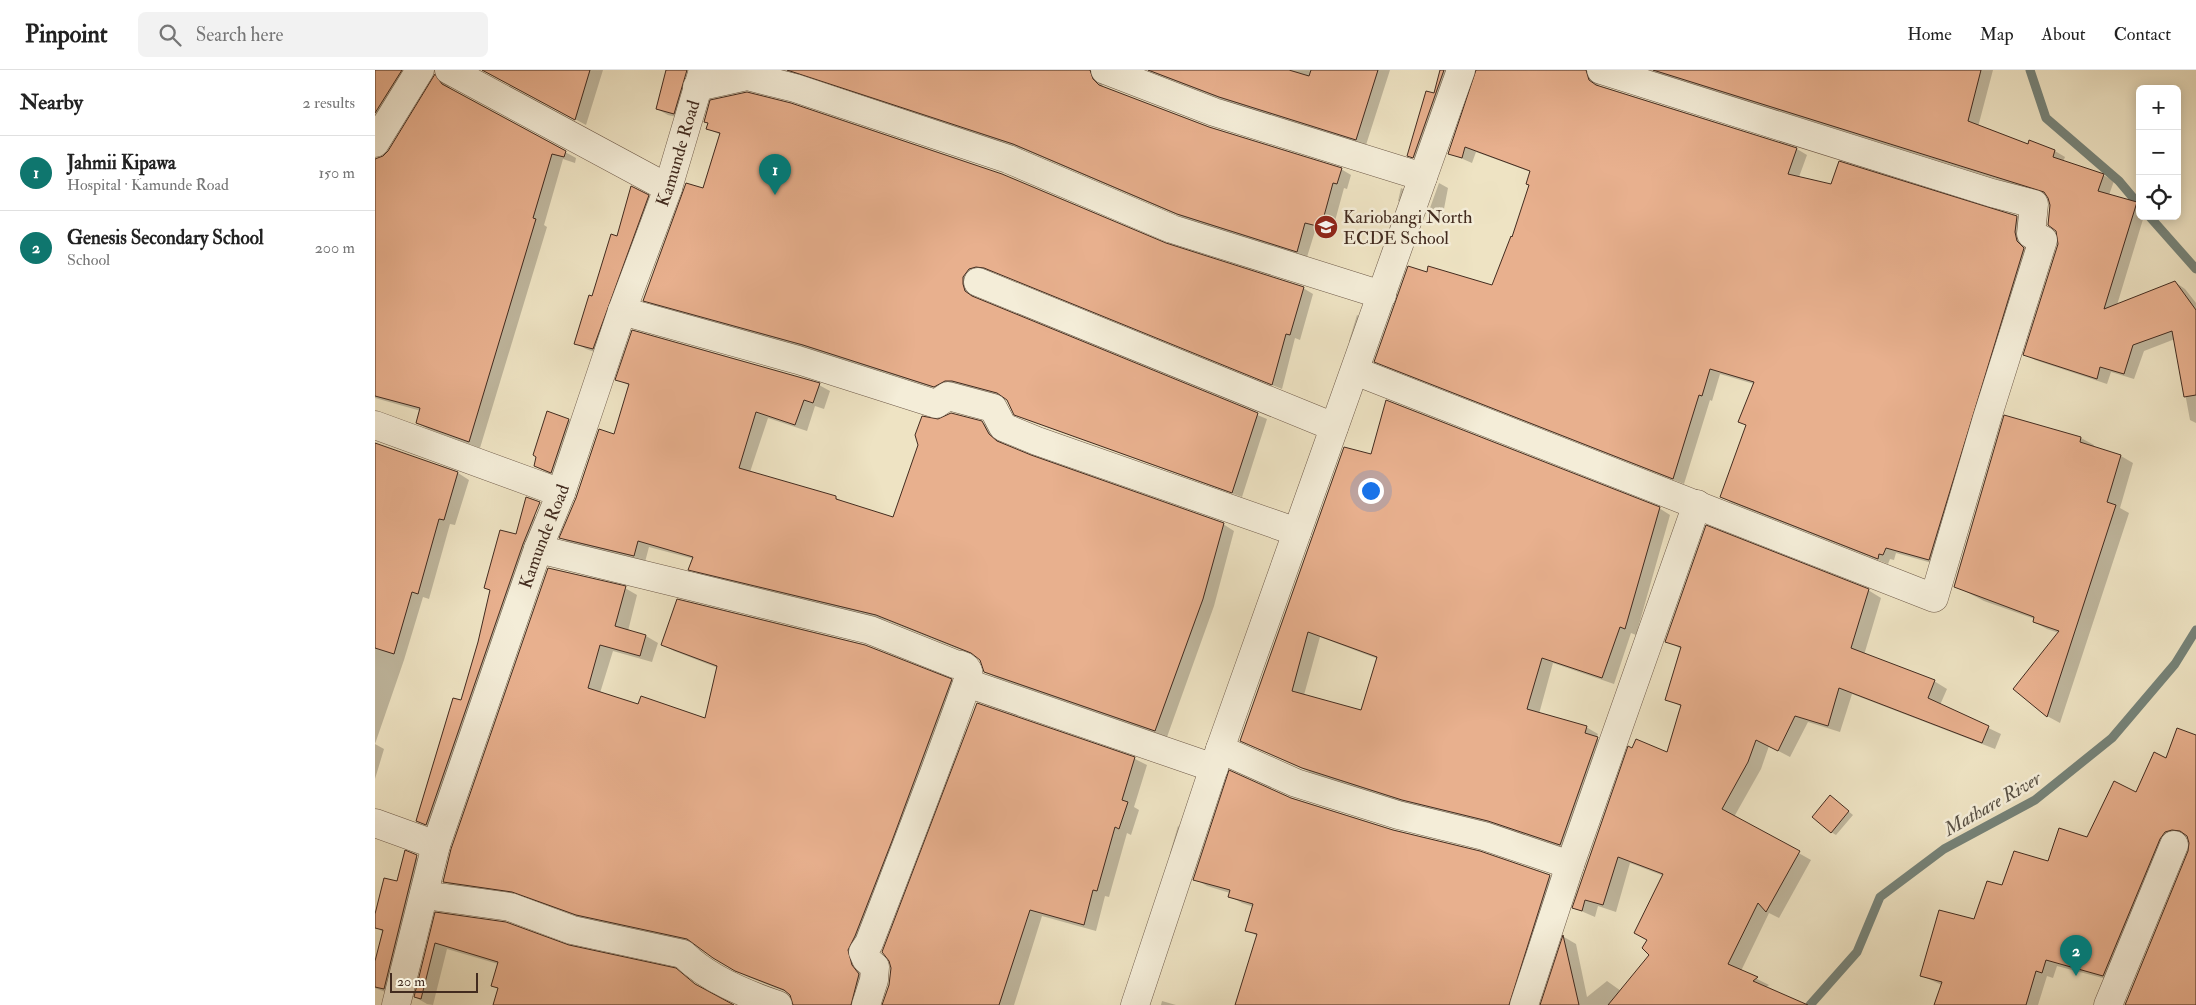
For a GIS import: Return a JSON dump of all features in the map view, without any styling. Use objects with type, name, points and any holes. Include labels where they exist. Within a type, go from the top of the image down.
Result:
[{"type":"street","points":[[375,143],[419,70]]},
{"type":"street","points":[[449,70],[668,188]]},
{"type":"street","points":[[1105,70],[1214,112],[1423,177]]},
{"type":"street","points":[[1135,1005],[1217,758],[1461,70]]},
{"type":"street","points":[[1355,371],[1934,598],[1987,418],[2043,240],[2031,234],[2034,204],[1992,193],[1601,70]]},
{"type":"street","points":[[700,79],[747,76],[795,88],[1008,159],[1172,229],[1382,295]]},
{"type":"street","name":"Kamunde Road","points":[[396,1005],[436,845],[538,549],[561,494],[622,311],[668,188],[700,79]]},
{"type":"street","points":[[978,282],[1334,427]]},
{"type":"street","points":[[622,311],[798,360],[935,404],[947,396],[993,408],[1003,426],[1037,440],[1297,532]]},
{"type":"street","points":[[375,425],[561,494]]},
{"type":"street","points":[[1524,1005],[1570,865],[1697,504]]},
{"type":"street","points":[[538,549],[871,630],[967,668],[970,676],[932,782],[919,810],[869,943],[863,952],[875,967],[866,1005]]},
{"type":"street","points":[[967,683],[1398,815],[1484,836],[1570,865]]},
{"type":"street","points":[[375,823],[436,845]]},
{"type":"street","points":[[2108,1005],[2173,845]]},
{"type":"street","points":[[424,895],[510,907],[579,931],[683,954],[696,967],[754,997],[778,1005]]},
{"type":"building","points":[[375,70],[402,70],[375,113]]},
{"type":"building","points":[[482,70],[590,70],[575,120]]},
{"type":"building","points":[[666,70],[687,70],[674,114],[656,109]]},
{"type":"building","points":[[787,70],[1090,70],[1093,79],[1099,85],[1209,127],[1342,168],[1337,184],[1333,183],[1321,227],[1305,223],[1297,252],[1177,214],[1013,144]]},
{"type":"building","points":[[1148,70],[1289,70],[1309,76],[1311,70],[1378,70],[1356,140],[1219,97]]},
{"type":"building","points":[[1440,70],[1444,70],[1413,158],[1407,156],[1426,91],[1434,93]]},
{"type":"building","points":[[1476,70],[1586,70],[1589,80],[1596,85],[1797,148],[1788,174],[1831,184],[1839,161],[2017,216],[2015,232],[2017,241],[2024,248],[1929,560],[1886,548],[1883,555],[1879,554],[1878,559],[1720,497],[1746,425],[1738,422],[1754,382],[1710,369],[1702,396],[1699,395],[1673,479],[1374,362],[1408,266],[1427,272],[1428,266],[1492,285],[1512,237],[1529,185],[1526,184],[1530,171],[1465,147],[1462,158],[1448,154]]},
{"type":"building","points":[[1653,70],[1981,70],[1968,121],[2028,144],[2029,140],[2055,150],[2053,157],[2104,174],[2098,191],[2136,202],[2104,309],[2175,281],[2196,310],[2196,395],[2184,397],[2172,331],[2133,345],[2124,374],[2100,367],[2097,379],[2023,355],[2058,244],[2056,231],[2048,225],[2050,205],[2044,192]]},
{"type":"building","points":[[435,74],[442,84],[566,151],[564,157],[552,154],[533,218],[536,219],[469,442],[416,423],[420,408],[375,396],[375,159],[383,156],[388,151]]},
{"type":"building","points":[[747,92],[791,103],[1002,174],[1166,243],[1304,287],[1290,335],[1286,334],[1272,385],[984,268],[976,267],[969,269],[963,277],[965,291],[972,296],[1258,413],[1232,493],[1014,415],[1007,400],[997,393],[952,381],[945,381],[934,387],[803,345],[643,301],[686,183],[703,188],[720,133],[706,129],[708,123],[704,122],[710,100]]},
{"type":"building","points":[[631,186],[649,195],[593,349],[574,344],[589,295],[592,296],[611,234],[617,236]]},
{"type":"building","points":[[632,330],[820,383],[813,403],[804,400],[795,425],[756,412],[739,468],[836,496],[836,499],[893,517],[918,445],[915,435],[922,416],[938,419],[951,413],[982,421],[989,434],[997,441],[1031,455],[1224,523],[1203,599],[1155,731],[984,672],[980,660],[971,653],[876,615],[688,570],[693,557],[638,541],[634,556],[559,538],[576,498],[599,429],[614,434],[629,384],[615,380]]},
{"type":"building","points":[[1386,400],[1660,507],[1625,629],[1620,627],[1602,678],[1542,658],[1527,709],[1587,726],[1585,733],[1598,737],[1560,845],[1488,821],[1402,800],[1302,768],[1240,741],[1344,447],[1371,454]],"holes":[[[1308,632],[1377,657],[1361,710],[1292,691]]]},
{"type":"building","points":[[547,411],[569,419],[551,473],[534,466],[536,457],[533,455]]},
{"type":"building","points":[[2004,415],[2081,437],[2080,442],[2121,455],[2107,502],[2116,505],[2047,717],[2013,689],[2059,631],[2033,622],[2034,617],[1954,587]]},
{"type":"building","points":[[375,443],[458,472],[444,520],[439,519],[418,594],[412,592],[394,654],[375,648]]},
{"type":"building","points":[[526,497],[540,502],[523,544],[426,825],[416,821],[453,698],[461,700],[478,642],[490,590],[484,588],[500,530],[516,534]]},
{"type":"building","points":[[1706,525],[1869,589],[1851,648],[1935,680],[1928,698],[1989,726],[1982,743],[1839,688],[1828,726],[1795,716],[1778,751],[1756,740],[1748,762],[1722,809],[1800,851],[1766,912],[1758,903],[1728,964],[1758,977],[1753,981],[1808,1005],[1608,1005],[1649,955],[1642,948],[1647,940],[1634,933],[1663,874],[1618,857],[1603,905],[1585,900],[1582,911],[1572,908],[1628,746],[1632,748],[1636,739],[1667,752],[1681,705],[1665,700],[1681,647],[1665,642]]},
{"type":"building","points":[[548,568],[626,586],[615,626],[646,635],[640,656],[600,645],[588,688],[638,704],[641,696],[705,718],[717,666],[661,645],[677,599],[865,645],[952,679],[892,841],[848,950],[852,965],[859,974],[851,1005],[793,1005],[790,995],[784,990],[735,971],[687,939],[576,915],[512,892],[443,882],[451,849]]},
{"type":"building","points":[[977,703],[1135,757],[1122,800],[1128,802],[1119,829],[1115,827],[1097,891],[1093,890],[1084,925],[1030,910],[999,1005],[882,1005],[889,985],[891,968],[889,961],[882,952]]},
{"type":"building","points":[[2177,728],[2196,735],[2196,1005],[2125,1005],[2188,851],[2189,843],[2187,836],[2180,831],[2172,830],[2165,832],[2160,839],[2103,976],[2046,960],[2042,973],[2036,971],[2026,1005],[1934,1005],[1942,982],[1920,976],[1939,910],[1974,919],[1987,881],[2002,885],[2014,851],[2048,861],[2059,828],[2087,837],[2114,781],[2136,792],[2154,752],[2166,758]]},
{"type":"building","points":[[1229,770],[1291,798],[1393,830],[1480,851],[1550,875],[1509,1005],[1235,1005],[1257,934],[1245,931],[1253,904],[1228,897],[1230,890],[1193,880]]},
{"type":"building","points":[[1830,795],[1849,811],[1831,833],[1812,817]]},
{"type":"building","points":[[405,850],[417,855],[384,989],[375,987],[375,961],[383,930],[375,928],[375,914],[384,878],[397,881]]},
{"type":"building","points":[[435,912],[506,922],[569,945],[676,968],[695,984],[734,1005],[493,1005],[498,988],[491,986],[498,962],[435,943],[421,999],[414,997]]},
{"type":"building","points":[[1563,935],[1579,1005],[1540,1005]]},
{"type":"waterway","name":"Mathare River","points":[[2030,70],[2046,118],[2119,181],[2136,201]]},
{"type":"waterway","name":"Mathare River","points":[[2153,220],[2196,269]]},
{"type":"waterway","name":"Mathare River","points":[[1810,1005],[1857,952],[1880,897],[1944,849],[2035,800],[2112,738],[2175,664],[2196,630]]},
{"type":"place","name":"Jahmii Kipawa","points":[[775,195]]},
{"type":"place","name":"Kariobangi North ECDE School","points":[[1326,227]]},
{"type":"place","name":"Genesis Secondary School","points":[[2076,976]]}]
